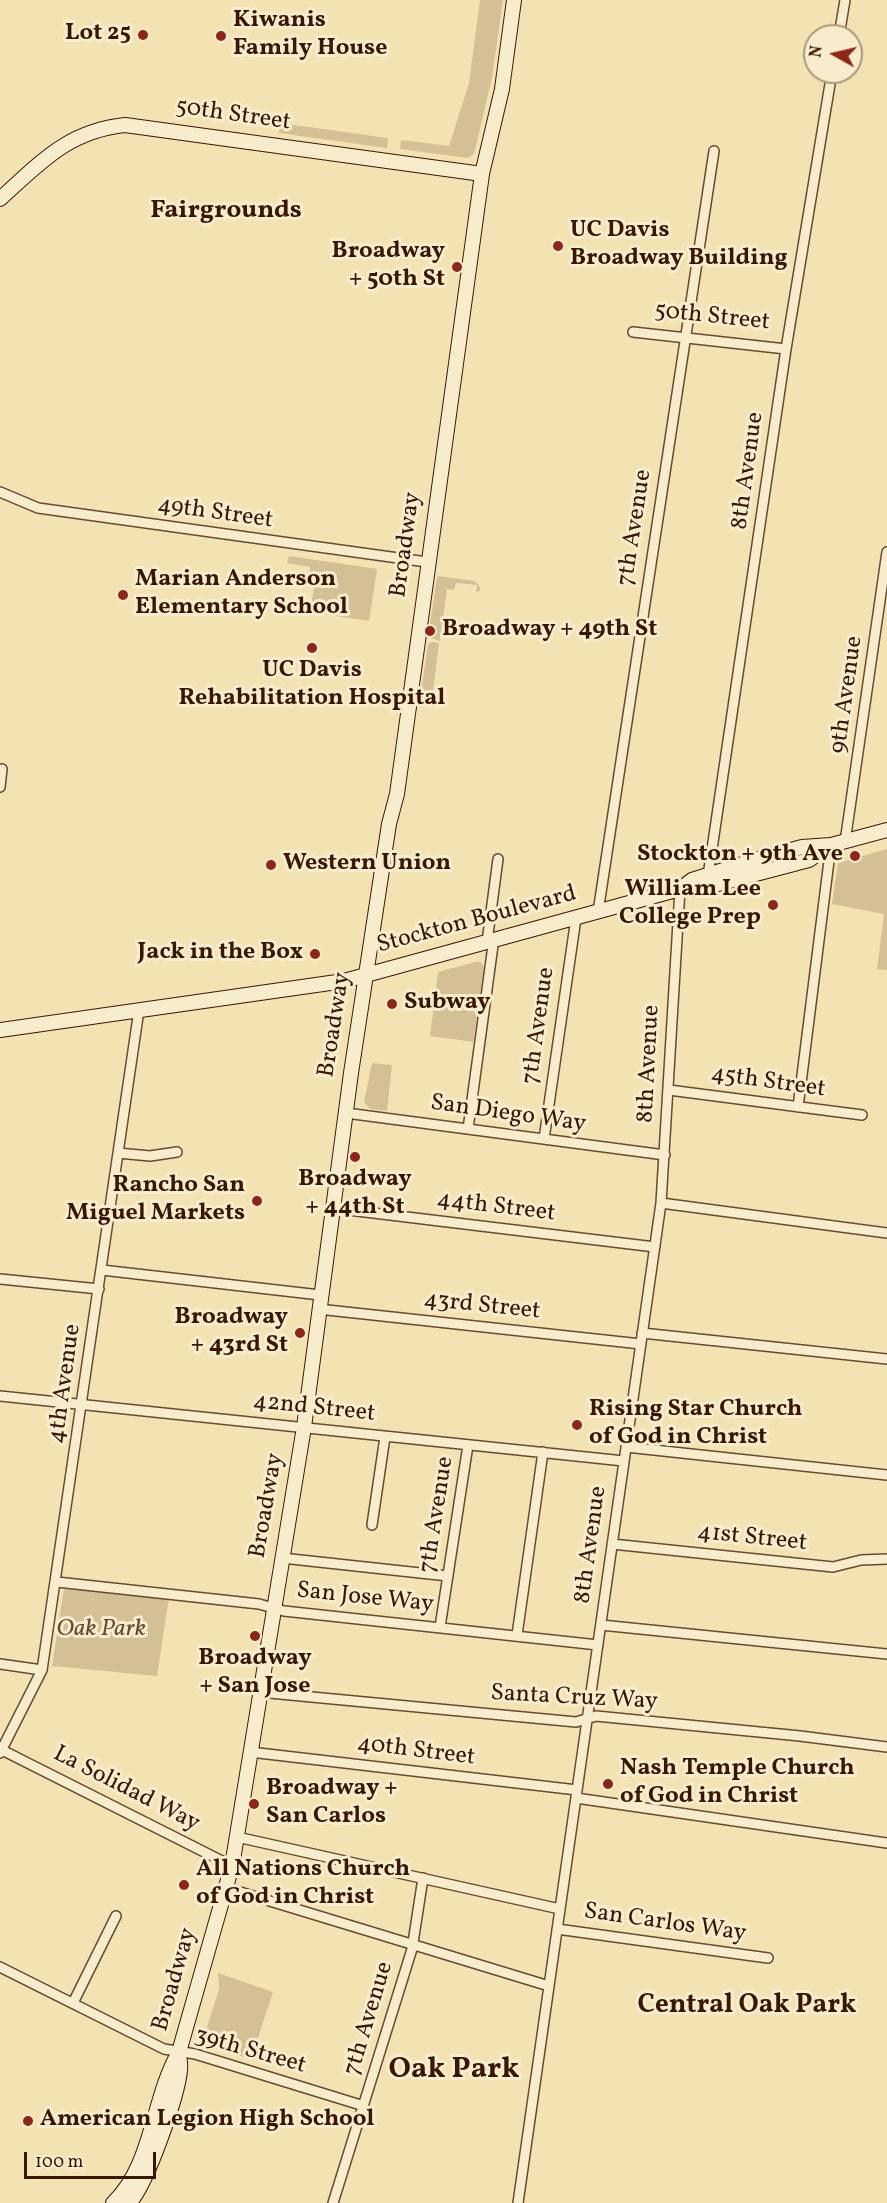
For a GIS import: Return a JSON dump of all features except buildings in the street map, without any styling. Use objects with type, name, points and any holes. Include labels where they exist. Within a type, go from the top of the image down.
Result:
[{"type":"main road","name":"Broadway","points":[[129,2200],[145,2180],[161,2134],[180,2072],[179,2052],[232,1866],[304,1427],[332,1208],[389,824],[397,794],[482,174],[502,89],[514,0]]},
{"type":"main road","name":"50th Street","points":[[0,199],[64,144],[90,131],[125,125],[482,174]]},
{"type":"main road","name":"Stockton Boulevard","points":[[680,889],[692,880],[802,847],[831,846],[887,830]]},
{"type":"main road","name":"Stockton Boulevard","points":[[0,1030],[334,983],[680,889],[695,890],[808,860],[831,846]]},
{"type":"street","points":[[841,24],[845,0]]},
{"type":"street","name":"8th Avenue","points":[[708,876],[786,349],[830,84]]},
{"type":"street","name":"7th Avenue","points":[[598,912],[714,151]]},
{"type":"street","name":"50th Street","points":[[633,332],[786,349]]},
{"type":"street","name":"49th Street","points":[[0,492],[38,508],[427,562]]},
{"type":"street","name":"9th Avenue","points":[[845,842],[887,552]]},
{"type":"street","points":[[0,787],[2,769]]},
{"type":"street","points":[[798,1107],[831,846]]},
{"type":"street","points":[[468,1129],[491,940],[498,859]]},
{"type":"street","name":"8th Avenue","points":[[518,2203],[661,1203],[680,889]]},
{"type":"street","name":"7th Avenue","points":[[544,1139],[576,918]]},
{"type":"street","name":"4th Avenue","points":[[1,1752],[42,1670],[57,1582],[139,1010]]},
{"type":"street","name":"45th Street","points":[[669,1090],[862,1115]]},
{"type":"street","name":"San Diego Way","points":[[346,1113],[664,1155]]},
{"type":"street","points":[[118,1153],[150,1156],[177,1152]]},
{"type":"street","points":[[661,1203],[887,1233]]},
{"type":"street","name":"44th Street","points":[[332,1208],[655,1247]]},
{"type":"street","name":"43rd Street","points":[[102,1270],[319,1302],[642,1338],[887,1359]]},
{"type":"street","points":[[0,1279],[99,1289]]},
{"type":"street","name":"42nd Street","points":[[0,1396],[624,1461]]},
{"type":"street","points":[[372,1525],[385,1437]]},
{"type":"street","name":"7th Avenue","points":[[440,1627],[468,1445]]},
{"type":"street","points":[[626,1447],[887,1475]]},
{"type":"street","points":[[517,1635],[543,1452]]},
{"type":"street","name":"41st Street","points":[[612,1544],[834,1567],[861,1560],[887,1559]]},
{"type":"street","points":[[282,1558],[448,1576]]},
{"type":"street","name":"San Jose Way","points":[[57,1582],[598,1645]]},
{"type":"street","points":[[601,1625],[887,1654]]},
{"type":"street","points":[[0,1664],[42,1670]]},
{"type":"street","name":"Santa Cruz Way","points":[[259,1692],[576,1722],[596,1716],[887,1747]]},
{"type":"street","name":"La Solidad Way","points":[[1,1752],[232,1866]]},
{"type":"street","name":"40th Street","points":[[250,1752],[576,1794],[887,1843]]},
{"type":"street","name":"San Carlos Way","points":[[237,1837],[560,1909]]},
{"type":"street","name":"7th Avenue","points":[[333,2203],[413,1944],[423,1878]]},
{"type":"street","points":[[227,1888],[549,1986]]},
{"type":"street","points":[[73,2003],[116,1916]]},
{"type":"street","name":"San Carlos Way","points":[[557,1929],[768,1958]]},
{"type":"street","name":"39th Street","points":[[0,1966],[161,2048],[364,2106]]},
{"type":"green space","points":[[480,0],[503,0],[492,78],[474,154],[468,158],[400,149],[401,140],[449,146],[469,83]]},
{"type":"green space","points":[[280,123],[388,138],[387,148],[279,133]]},
{"type":"green space","points":[[289,556],[377,569],[369,621],[310,612],[316,574],[310,573],[310,567],[287,563]]},
{"type":"green space","points":[[439,576],[475,581],[480,587],[480,591],[476,592],[477,585],[456,583],[454,590],[447,589],[440,641],[428,637]]},
{"type":"green space","points":[[439,643],[433,691],[439,692],[436,695],[421,693],[428,644]]},
{"type":"green space","points":[[887,849],[887,970],[877,969],[884,914],[832,904],[838,863]]},
{"type":"green space","points":[[481,962],[484,967],[473,1042],[430,1036],[438,972]]},
{"type":"green space","points":[[372,1063],[392,1065],[387,1111],[370,1109],[364,1102]]},
{"type":"green space","name":"Oak Park","points":[[64,1588],[169,1598],[157,1676],[52,1666]]},
{"type":"green space","points":[[218,1973],[273,1992],[251,2059],[202,2044],[219,1989]]},
{"type":"place","name":"Lot 25","points":[[143,35]]},
{"type":"place","name":"Kiwanis Family House","points":[[221,36]]},
{"type":"place","name":"UC Davis Broadway Building","points":[[558,246]]},
{"type":"place","name":"Broadway + 50th St","points":[[457,267]]},
{"type":"place","name":"Marian Anderson Elementary School","points":[[123,595]]},
{"type":"place","name":"Broadway + 49th St","points":[[430,631]]},
{"type":"place","name":"UC Davis Rehabilitation Hospital","points":[[312,648]]},
{"type":"place","name":"Stockton + 9th Ave","points":[[855,856]]},
{"type":"place","name":"Western Union","points":[[271,865]]},
{"type":"place","name":"William Lee College Prep","points":[[773,905]]},
{"type":"place","name":"Jack in the Box","points":[[315,954]]},
{"type":"place","name":"Subway","points":[[392,1004]]},
{"type":"place","name":"Broadway + 44th St","points":[[355,1157]]},
{"type":"place","name":"Rancho San Miguel Markets","points":[[257,1201]]},
{"type":"place","name":"Broadway + 43rd St","points":[[300,1333]]},
{"type":"place","name":"Rising Star Church of God in Christ","points":[[577,1425]]},
{"type":"place","name":"Broadway + San Jose","points":[[255,1636]]},
{"type":"place","name":"Nash Temple Church of God in Christ","points":[[608,1784]]},
{"type":"place","name":"Broadway + San Carlos","points":[[254,1804]]},
{"type":"place","name":"All Nations Church of God in Christ","points":[[184,1885]]},
{"type":"place","name":"American Legion High School","points":[[28,2121]]},
{"type":"district","name":"Fairgrounds","points":[[226,212]]},
{"type":"district","name":"Central Oak Park","points":[[747,2007]]},
{"type":"district","name":"Oak Park","points":[[454,2071]]}]
